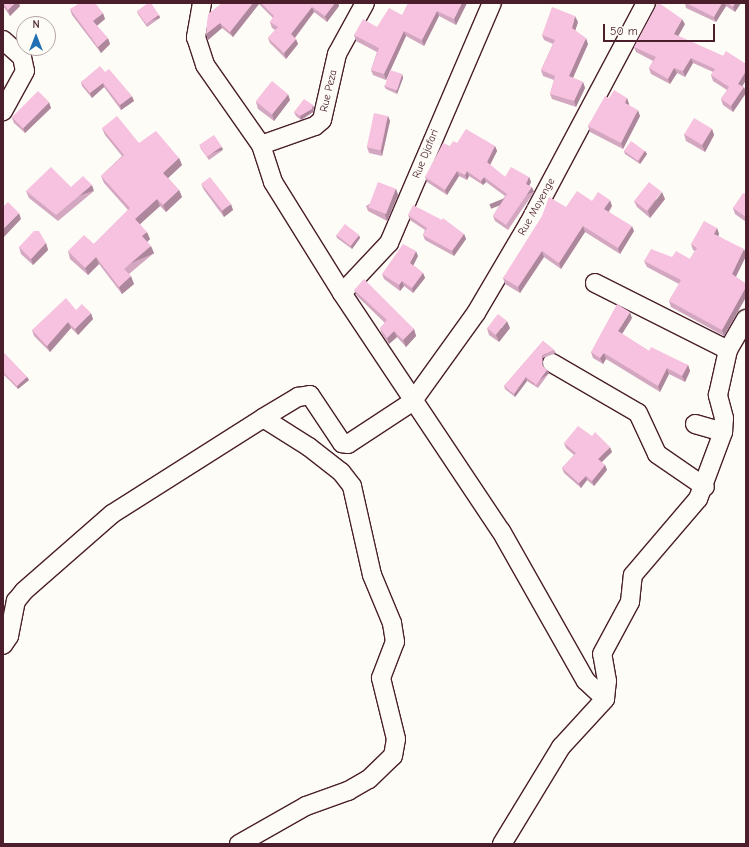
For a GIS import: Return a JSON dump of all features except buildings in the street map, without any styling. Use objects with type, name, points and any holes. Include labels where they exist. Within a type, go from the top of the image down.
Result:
[{"type":"street","points":[[202,3],[196,37],[205,65],[261,145],[273,182],[342,293],[412,402],[501,531],[586,682],[605,699]]},
{"type":"street","name":"Rue Peza","points":[[261,145],[315,126],[322,120],[338,54],[365,3]]},
{"type":"street","name":"Rue Djafari","points":[[342,293],[389,243],[492,3]]},
{"type":"street","name":"Rue Mayenge","points":[[412,402],[476,313],[529,223],[646,3]]},
{"type":"street","points":[[3,40],[22,57],[25,71],[3,112]]},
{"type":"street","points":[[595,283],[728,350]]},
{"type":"street","points":[[502,844],[524,814],[540,780],[561,747],[605,699],[603,650],[630,602],[637,568],[706,487],[723,432],[724,418],[718,395],[728,350],[746,320]]},
{"type":"street","points":[[552,363],[638,413],[657,454],[706,487]]},
{"type":"street","points":[[3,645],[9,636],[16,601],[24,591],[112,514],[298,397],[310,395],[342,443],[348,444],[412,402]]},
{"type":"street","points":[[239,844],[306,806],[348,791],[369,778],[393,756],[396,739],[381,678],[395,642],[392,623],[372,575],[352,486],[341,472],[309,447],[263,418]]},
{"type":"street","points":[[695,424],[723,432]]}]
